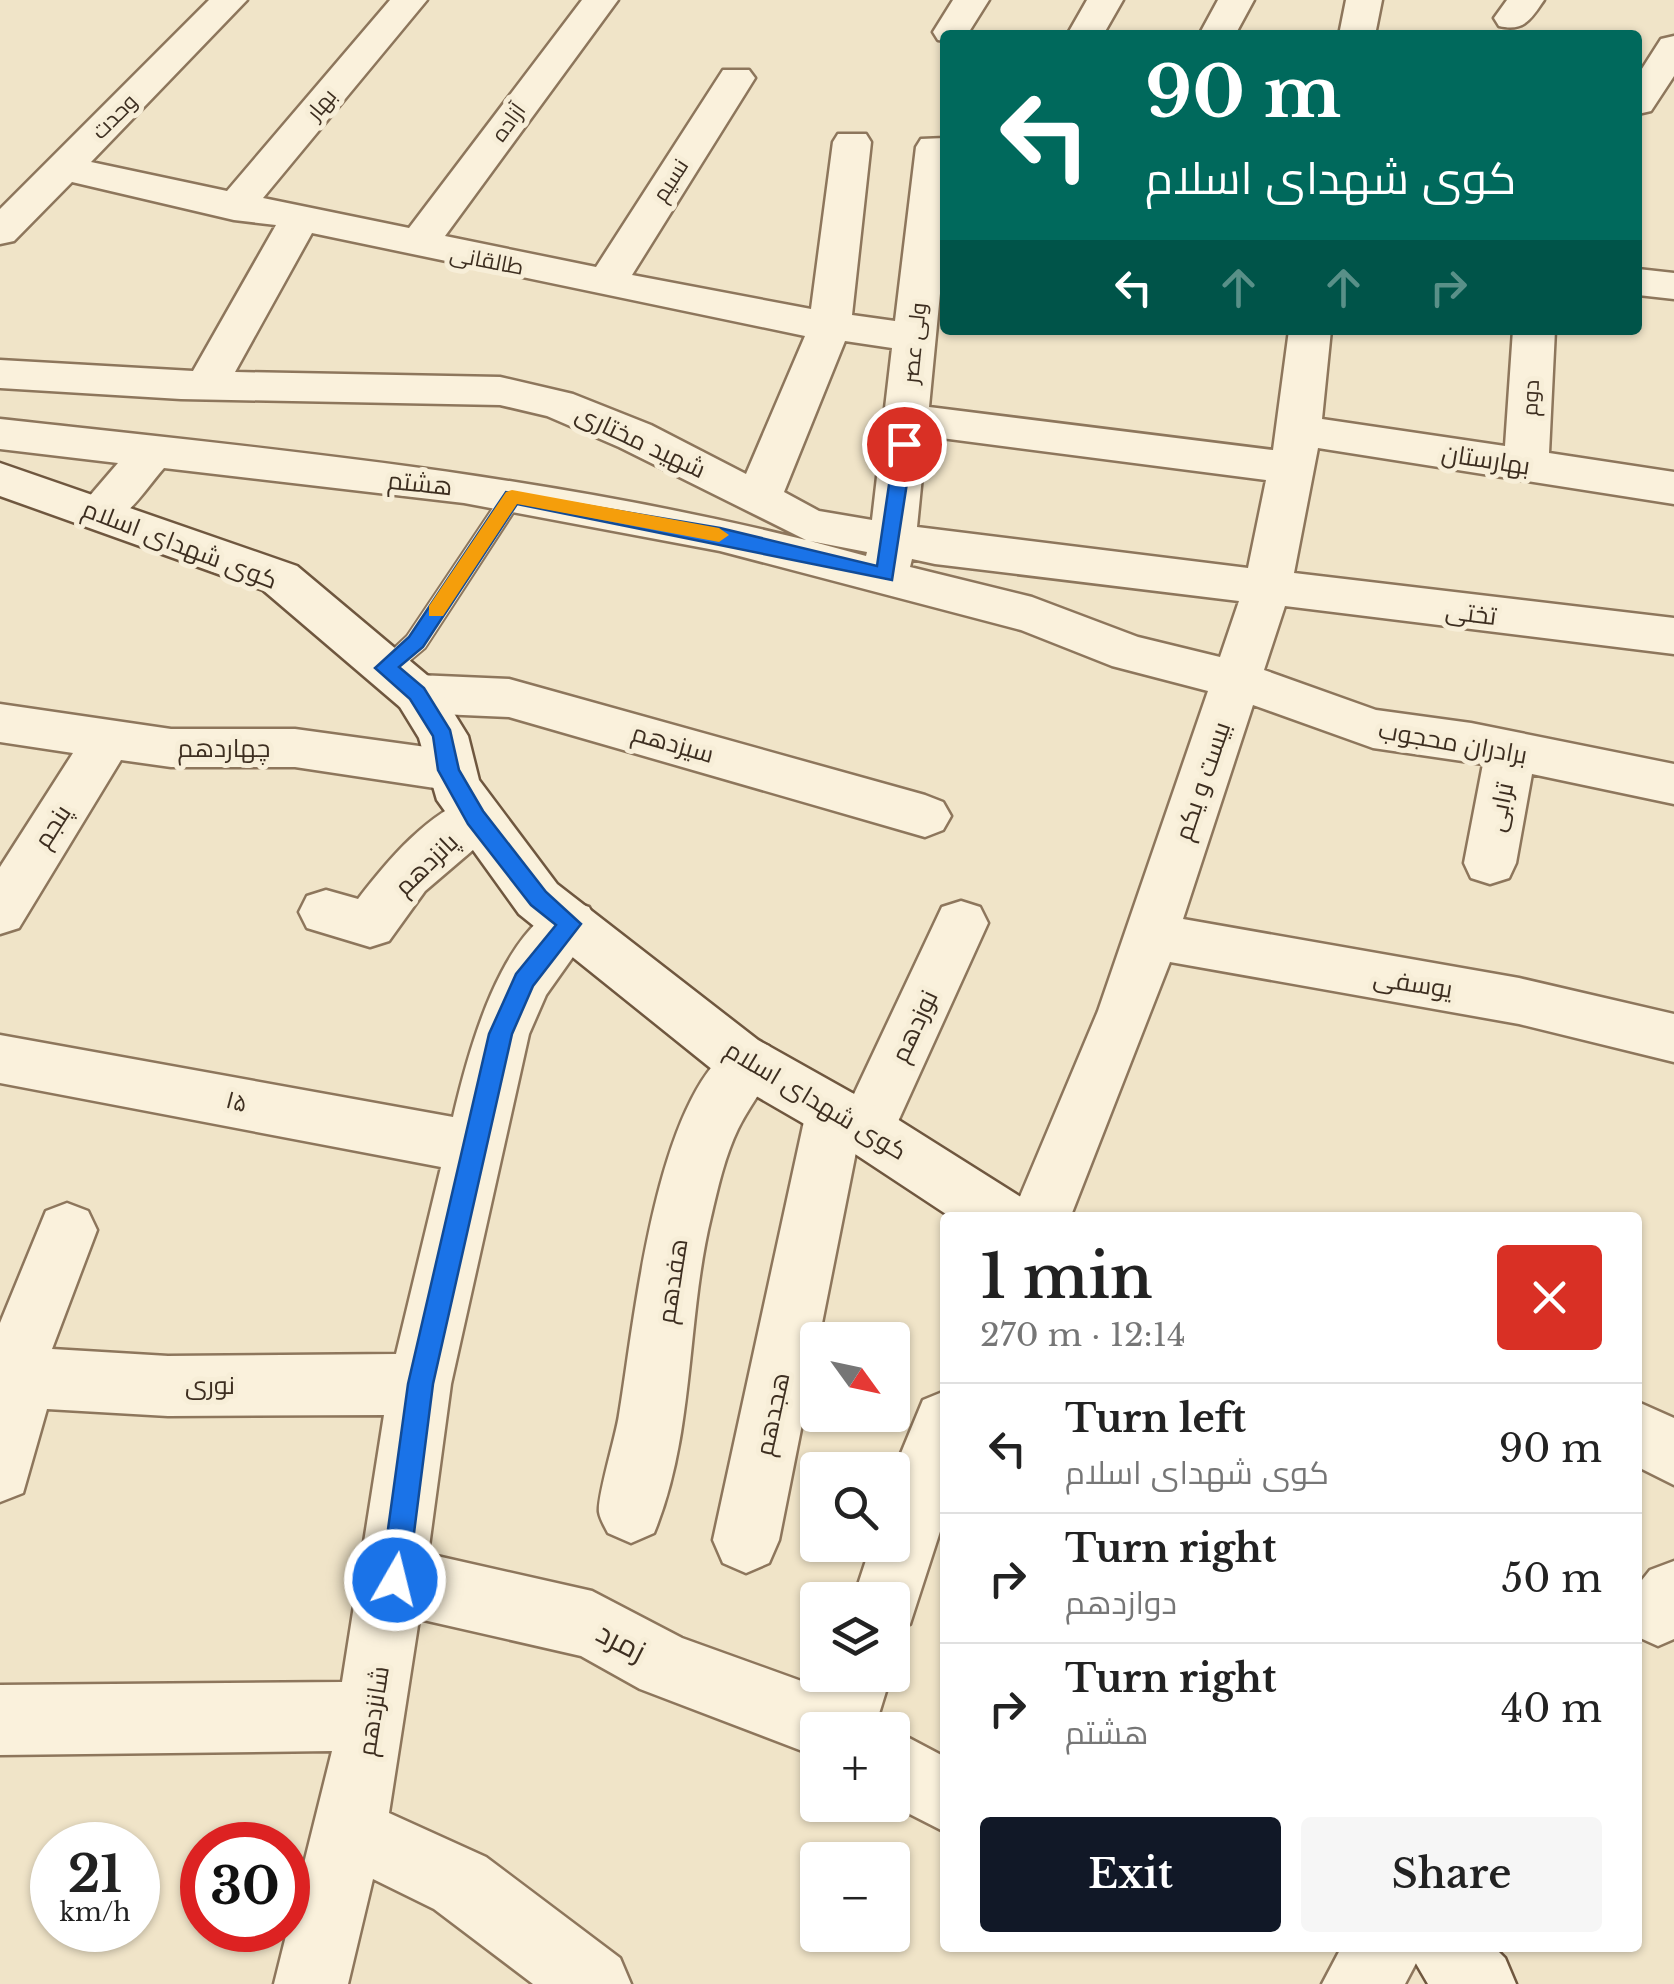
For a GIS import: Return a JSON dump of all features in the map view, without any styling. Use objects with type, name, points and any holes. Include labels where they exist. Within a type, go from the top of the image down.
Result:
[{"type":"street","name":"وحدت","points":[[0,232],[229,0]]},
{"type":"street","name":"بهار","points":[[234,208],[409,0]]},
{"type":"street","name":"آزاده","points":[[417,245],[600,0]]},
{"type":"street","points":[[952,30],[971,0]]},
{"type":"street","points":[[1087,30],[1105,0]]},
{"type":"street","points":[[1220,30],[1236,0]]},
{"type":"street","points":[[1358,30],[1364,0]]},
{"type":"street","points":[[1642,96],[1674,48]]},
{"type":"street","name":"نسیم","points":[[606,284],[736,78]]},
{"type":"street","points":[[759,498],[830,326],[852,142]]},
{"type":"street","name":"ولی عصر","points":[[889,557],[915,338],[936,232],[936,146]]},
{"type":"street","name":"طالقانی","points":[[62,168],[234,208],[606,284],[915,338]]},
{"type":"street","points":[[206,385],[299,221]]},
{"type":"street","points":[[1642,282],[1674,286]]},
{"type":"street","name":"بیست و یکم","points":[[1043,1212],[1104,1065],[1267,589],[1295,449],[1309,335]]},
{"type":"street","name":"دوم","points":[[1526,465],[1534,335]]},
{"type":"street","name":"شهید مختاری","points":[[0,374],[206,385],[500,390],[558,404],[604,423],[809,525],[889,557],[1267,589]]},
{"type":"street","name":"بهارستان","points":[[906,418],[1526,465],[1674,488]]},
{"type":"street","name":"هشتم","points":[[0,434],[512,496],[720,535],[889,557],[1129,653],[1237,680]]},
{"type":"street","points":[[98,513],[153,452]]},
{"type":"street","name":"کوی شهدای اسلام","points":[[0,479],[280,578],[401,681],[443,736],[448,770],[476,818],[538,899],[748,1064],[851,1121],[995,1212]]},
{"type":"street","name":"تختی","points":[[1267,589],[1674,636]]},
{"type":"street","name":"برادران محجوب","points":[[1237,680],[1372,729],[1511,751],[1674,784]]},
{"type":"street","name":"سیزدهم","points":[[401,681],[509,698],[926,816]]},
{"type":"street","name":"چهاردهم","points":[[0,724],[171,748],[295,748],[448,770]]},
{"type":"street","name":"پنجم","points":[[5,893],[107,741]]},
{"type":"street","name":"ترابی","points":[[1490,863],[1511,751]]},
{"type":"street","name":"پانزدهم","points":[[326,912],[370,925],[406,876],[476,818]]},
{"type":"street","name":"نوزدهم","points":[[851,1121],[961,923]]},
{"type":"street","name":"شانزدهم","points":[[312,1984],[372,1716],[395,1580],[420,1384],[501,1034],[524,980],[570,924]]},
{"type":"street","name":"یوسفی","points":[[1150,936],[1519,1001],[1674,1038]]},
{"type":"street","name":"۱۵","points":[[0,1059],[192,1088],[258,1107],[474,1146]]},
{"type":"street","name":"هفدهم","points":[[631,1510],[647,1456],[667,1298],[695,1167],[709,1126],[748,1064]]},
{"type":"street","name":"هجدهم","points":[[746,1540],[851,1121]]},
{"type":"street","points":[[0,1470],[11,1376],[68,1230]]},
{"type":"street","name":"نوری","points":[[11,1376],[168,1386],[420,1384]]},
{"type":"street","points":[[893,1582],[907,1546],[924,1466],[940,1432]]},
{"type":"street","points":[[1642,1434],[1674,1453]]},
{"type":"street","name":"زمرد","points":[[395,1580],[592,1626],[683,1672],[816,1712]]},
{"type":"street","points":[[0,1720],[372,1716]]},
{"type":"street","name":"زمرد","points":[[910,1769],[940,1794]]},
{"type":"street","points":[[349,1831],[460,1883],[594,1984]]},
{"type":"street","points":[[1359,1984],[1384,1952]]},
{"type":"street","points":[[1448,1952],[1480,1984]]},
{"type":"lane","points":[[401,681],[416,642],[512,496]]},
{"type":"slow traffic","points":[[436,611],[512,496],[719,535]]},
{"type":"route","points":[[395,1580],[420,1384],[501,1034],[524,980],[570,924],[538,899],[476,818],[448,770],[443,736],[417,694],[385,668],[416,642],[512,496],[720,535],[885,575],[904,444]]}]
